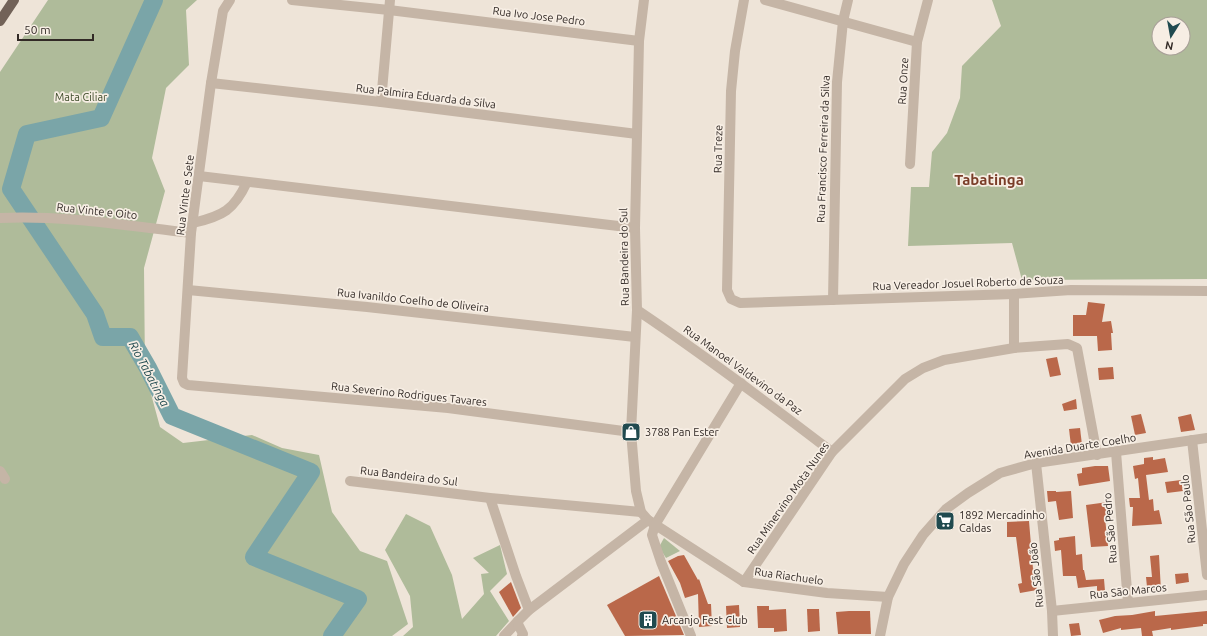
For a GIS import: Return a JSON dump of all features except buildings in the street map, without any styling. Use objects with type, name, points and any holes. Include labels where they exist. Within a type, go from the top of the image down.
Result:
[{"type":"main road","points":[[0,21],[14,0]]},
{"type":"street","name":"Rua Vinte e Sete","points":[[184,383],[182,378],[192,228],[211,83],[223,11],[230,0]]},
{"type":"street","name":"Rua Ivo Jose Pedro","points":[[292,0],[390,5],[639,41]]},
{"type":"street","name":"Rua Bandeira do Sul","points":[[644,0],[639,41],[635,228],[637,310],[631,432],[636,492],[641,512],[651,523]]},
{"type":"street","name":"Rua Treze","points":[[731,299],[727,290],[731,91],[735,51],[744,0]]},
{"type":"street","points":[[765,0],[917,42]]},
{"type":"street","name":"Rua Francisco Ferreira da Silva","points":[[833,300],[837,82],[843,21],[848,0]]},
{"type":"street","name":"Rua Onze","points":[[910,164],[917,42],[928,0]]},
{"type":"street","points":[[381,102],[390,5]]},
{"type":"street","name":"Rua Palmira Eduarda da Silva","points":[[211,83],[381,102],[637,134]]},
{"type":"street","points":[[199,176],[635,228]]},
{"type":"street","name":"Rua Vinte e Oito","points":[[0,218],[24,217],[192,228],[214,218],[230,208],[240,196],[247,182]]},
{"type":"street","name":"Rua Ivanildo Coelho de Oliveira","points":[[188,290],[367,307],[635,337]]},
{"type":"street","name":"Rua Vereador Josuel Roberto de Souza","points":[[731,299],[740,303],[1014,294],[1071,290],[1207,290]]},
{"type":"street","points":[[1014,294],[1014,348]]},
{"type":"street","name":"Rua Manoel Valdevino da Paz","points":[[637,310],[741,383],[832,452]]},
{"type":"street","name":"Rua Minervino Mota Nunes","points":[[744,582],[832,452],[905,378],[923,368],[944,360],[1014,348],[1068,344],[1077,348],[1097,455]]},
{"type":"street","name":"Rua Severino Rodrigues Tavares","points":[[184,383],[188,385],[448,408],[631,432]]},
{"type":"street","points":[[504,636],[529,610],[651,523],[741,383]]},
{"type":"street","name":"Avenida Duarte Coelho","points":[[880,636],[888,597],[904,564],[923,535],[946,509],[968,492],[1000,473],[1036,463],[1207,438]]},
{"type":"street","name":"Rua São Paulo","points":[[1192,440],[1207,575]]},
{"type":"street","name":"Rua São Pedro","points":[[1116,452],[1128,603]]},
{"type":"street","name":"Rua São João","points":[[1036,463],[1052,611],[1053,636]]},
{"type":"street","name":"Rua Bandeira do Sul","points":[[350,481],[490,498],[641,512]]},
{"type":"street","points":[[490,498],[529,610]]},
{"type":"street","points":[[651,523],[652,535],[661,562],[691,636]]},
{"type":"street","name":"Rua Riachuelo","points":[[651,523],[744,582],[826,593],[888,597]]},
{"type":"street","name":"Rua São Marcos","points":[[1052,611],[1207,595]]},
{"type":"street","points":[[518,621],[523,634],[522,636]]},
{"type":"green space","name":"Mata Ciliar","points":[[48,0],[197,0],[186,10],[189,65],[166,88],[152,158],[165,191],[144,268],[145,372],[160,427],[183,443],[252,435],[282,448],[319,455],[332,512],[360,551],[387,561],[408,624],[392,636],[0,636],[0,72]]},
{"type":"green space","points":[[992,0],[1207,0],[1207,279],[1022,280],[1012,243],[908,246],[911,187],[929,187],[932,152],[947,133],[960,98],[962,66],[1001,26]]},
{"type":"green space","points":[[406,514],[430,526],[452,575],[462,619],[484,594],[481,574],[489,573],[473,558],[500,545],[507,574],[490,591],[509,621],[496,636],[403,636],[413,627],[410,596],[385,550]]},
{"type":"green space","points":[[664,538],[680,551],[666,558],[659,547]]},
{"type":"waterway","name":"Rio Tabatinga","points":[[154,0],[101,118],[27,134],[11,189],[95,314],[103,337],[130,337],[148,368],[172,416],[311,472],[254,557],[358,599],[332,636]]},
{"type":"place","name":"3788 Pan Ester","points":[[631,432]]},
{"type":"place","name":"1892 Mercadinho Caldas","points":[[945,521]]},
{"type":"place","name":"Arcanjo Fest Club","points":[[648,620]]},
{"type":"district","name":"Tabatinga","points":[[989,180]]}]
